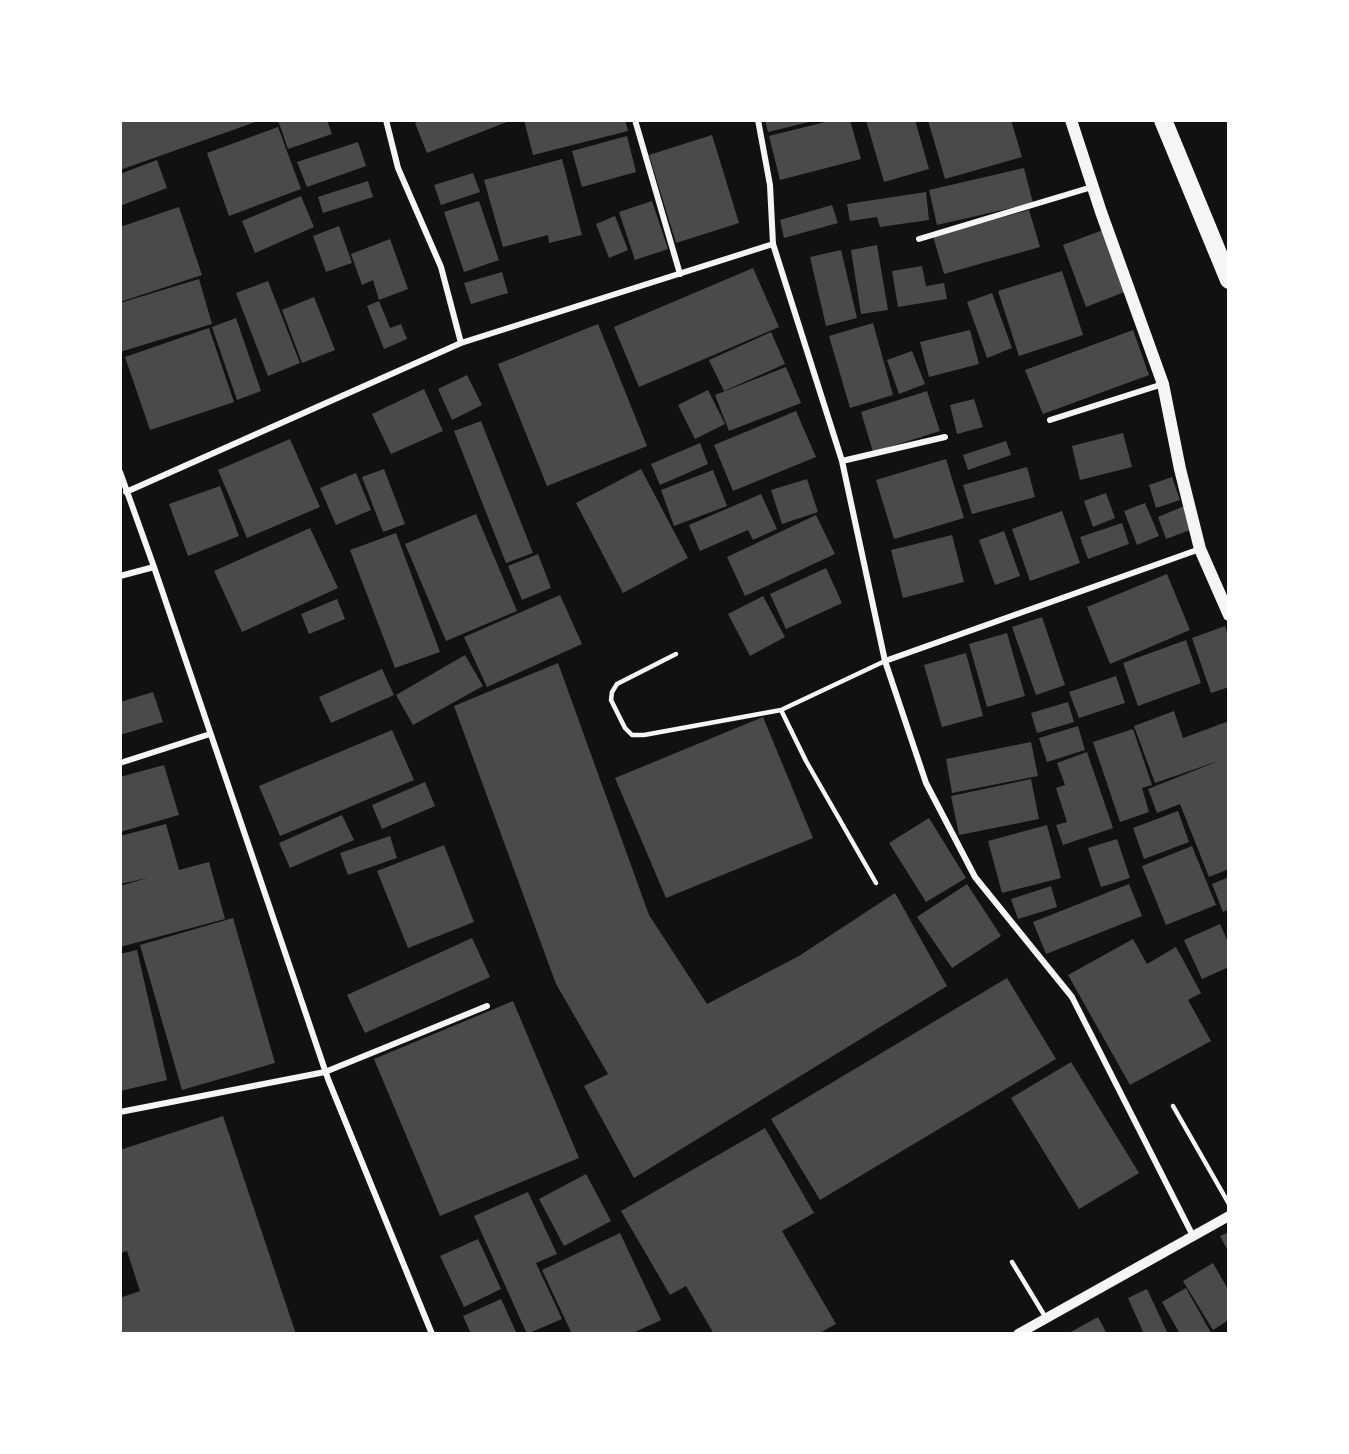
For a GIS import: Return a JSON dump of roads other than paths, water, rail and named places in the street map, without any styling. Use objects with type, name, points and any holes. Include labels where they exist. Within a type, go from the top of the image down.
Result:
[{"type":"highway","points":[[1163,120],[1229,280]]},
{"type":"main road","points":[[1071,120],[1163,384],[1180,469],[1200,549],[1229,615]]},
{"type":"street","points":[[386,120],[398,168],[441,267],[461,343]]},
{"type":"street","points":[[635,120],[680,273]]},
{"type":"street","points":[[758,120],[770,185],[773,244],[842,461],[885,661],[926,783],[975,877],[1072,997],[1193,1236]]},
{"type":"street","points":[[919,239],[1093,186]]},
{"type":"street","points":[[126,492],[461,343],[773,244]]},
{"type":"street","points":[[1050,420],[1163,384]]},
{"type":"street","points":[[842,461],[945,437]]},
{"type":"street","points":[[120,472],[326,1072],[432,1334]]},
{"type":"street","points":[[885,661],[1200,549]]},
{"type":"street","points":[[120,576],[154,567]]},
{"type":"street","points":[[120,763],[210,734]]},
{"type":"street","points":[[120,1112],[326,1072],[487,1006]]},
{"type":"street","points":[[1018,1334],[1229,1216]]},
{"type":"lane","points":[[676,654],[617,684],[612,692],[611,700],[625,728],[632,735],[644,735],[781,710],[885,661]]},
{"type":"lane","points":[[781,710],[806,761],[876,883]]},
{"type":"lane","points":[[1173,1106],[1229,1204]]},
{"type":"lane","points":[[1012,1262],[1046,1318]]}]
